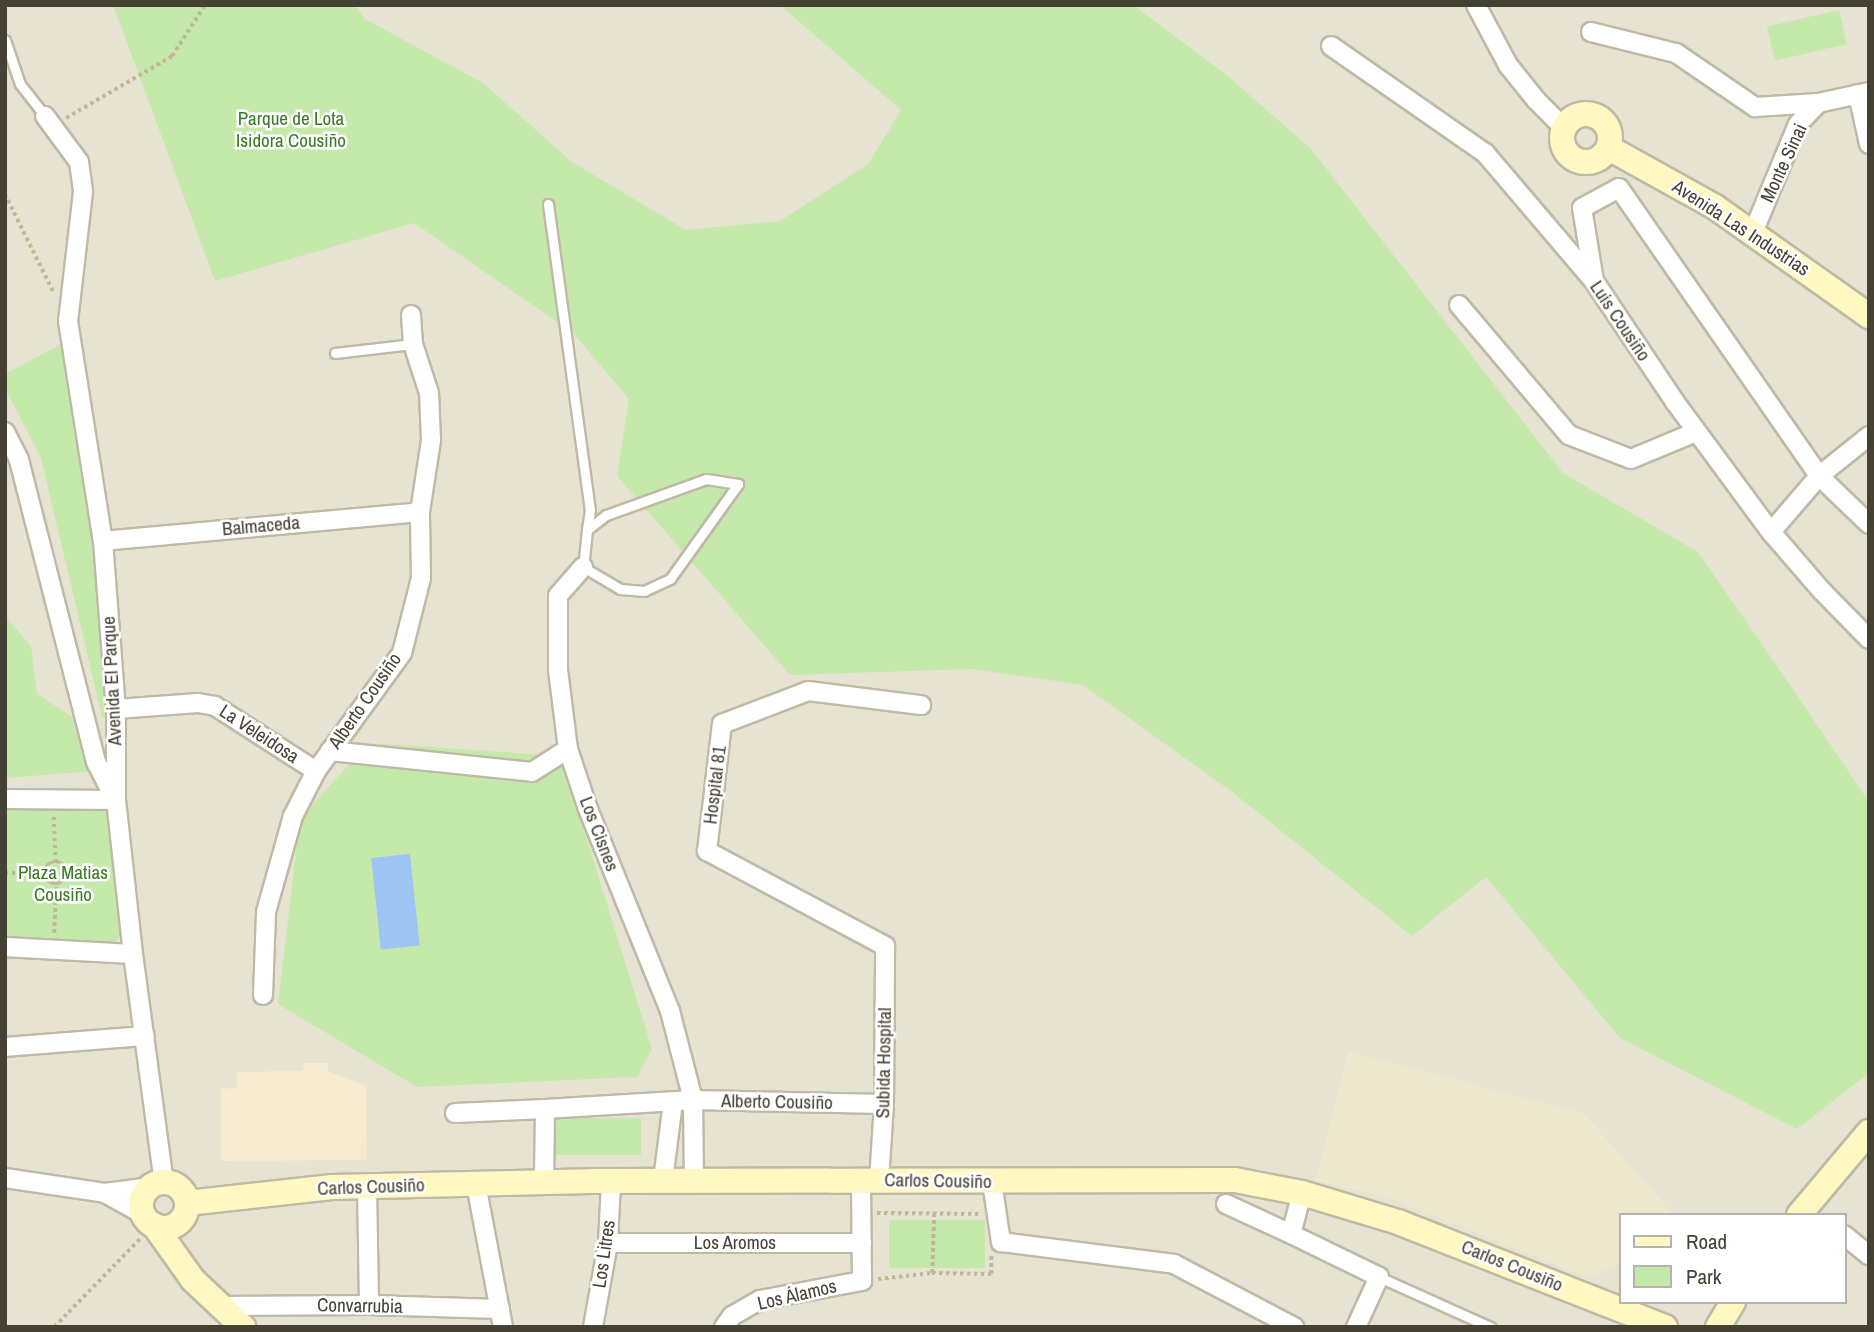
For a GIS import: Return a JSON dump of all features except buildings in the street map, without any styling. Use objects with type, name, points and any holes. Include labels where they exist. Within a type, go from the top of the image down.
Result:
[{"type":"main road","points":[[1589,114],[1603,120],[1611,133],[1609,148],[1598,160],[1584,163],[1570,156],[1562,143],[1564,128],[1574,117],[1589,114]]},
{"type":"main road","name":"Avenida Las Industrias","points":[[1609,148],[1715,207],[1869,316]]},
{"type":"main road","points":[[1808,1211],[1869,1132]]},
{"type":"main road","name":"Carlos Cousiño","points":[[184,1211],[309,1189],[367,1186],[663,1180],[1235,1180],[1302,1193],[1454,1242],[1665,1327]]},
{"type":"main road","points":[[180,1260],[184,1211],[180,1188],[157,1184],[142,1199],[148,1220],[164,1244],[180,1260],[192,1280],[243,1327]]},
{"type":"main road","points":[[148,1220],[165,1228],[184,1211]]},
{"type":"main road","points":[[1718,1327],[1732,1304]]},
{"type":"street","points":[[1476,5],[1508,65],[1535,100],[1564,128]]},
{"type":"street","points":[[1591,32],[1676,53],[1755,107],[1818,103]]},
{"type":"street","name":"Luis Cousiño","points":[[1331,46],[1485,153],[1594,281],[1618,321],[1696,432],[1771,532],[1822,591],[1869,639]]},
{"type":"street","points":[[1864,93],[1869,144]]},
{"type":"street","name":"Monte Sinai","points":[[1752,235],[1798,124],[1818,103],[1864,93]]},
{"type":"street","name":"Avenida El Parque","points":[[49,121],[79,162],[83,192],[68,321],[103,541],[116,709],[116,800],[145,1036],[157,1184]]},
{"type":"street","points":[[1594,281],[1582,208],[1619,188],[1819,476],[1869,524]]},
{"type":"street","points":[[1459,304],[1569,435],[1631,459],[1696,432]]},
{"type":"street","name":"Alberto Cousiño","points":[[263,995],[266,912],[293,816],[316,771],[402,653],[421,578],[420,512],[431,440],[429,393],[412,344],[411,315]]},
{"type":"street","points":[[5,432],[19,460],[96,762],[116,800],[5,799]]},
{"type":"street","points":[[1771,532],[1819,476],[1869,436]]},
{"type":"street","name":"Balmaceda","points":[[103,541],[420,512]]},
{"type":"street","name":"Los Cisnes","points":[[583,567],[558,596],[558,670],[568,749],[588,809],[670,1011],[693,1100],[694,1180]]},
{"type":"street","name":"Hospital 81","points":[[885,946],[707,851],[722,724],[808,691],[920,705]]},
{"type":"street","name":"La Veleidosa","points":[[116,709],[198,703],[215,705],[316,771]]},
{"type":"street","points":[[330,751],[532,772],[568,749]]},
{"type":"street","name":"Subida Hospital","points":[[870,1181],[884,1104],[885,946]]},
{"type":"street","points":[[5,947],[133,954]]},
{"type":"street","points":[[5,1047],[145,1036]]},
{"type":"street","name":"Alberto Cousiño","points":[[455,1113],[693,1100],[884,1104]]},
{"type":"street","points":[[663,1180],[673,1102]]},
{"type":"street","points":[[544,1182],[545,1109]]},
{"type":"street","points":[[5,1178],[105,1193],[157,1184]]},
{"type":"street","name":"Los Litres","points":[[593,1327],[608,1243],[611,1181]]},
{"type":"street","name":"Los Álamos","points":[[724,1327],[732,1316],[760,1300],[862,1281],[861,1213],[870,1181]]},
{"type":"street","points":[[992,1182],[1001,1242],[1174,1264],[1294,1327]]},
{"type":"street","points":[[476,1184],[501,1318]]},
{"type":"street","points":[[367,1186],[369,1304]]},
{"type":"street","points":[[105,1193],[148,1220]]},
{"type":"street","points":[[1292,1234],[1302,1193]]},
{"type":"street","points":[[1226,1204],[1379,1277],[1356,1327]]},
{"type":"street","points":[[1846,1237],[1869,1255]]},
{"type":"street","name":"Los Aromos","points":[[608,1243],[862,1243]]},
{"type":"street","name":"Convarrubia","points":[[220,1306],[369,1304],[501,1318]]},
{"type":"lane","points":[[5,40],[20,83],[49,121]]},
{"type":"lane","points":[[548,204],[590,510],[587,530],[583,567],[620,589],[644,591],[670,579],[738,484],[706,479],[606,515],[587,530]]},
{"type":"lane","points":[[335,353],[412,344]]},
{"type":"lane","points":[[1379,1277],[1490,1327]]},
{"type":"path","points":[[49,121],[172,56],[205,5]]},
{"type":"path","points":[[5,194],[68,321]]},
{"type":"path","points":[[54,799],[56,864]]},
{"type":"path","points":[[50,864],[68,869],[61,883],[49,882],[44,873],[50,864]]},
{"type":"path","points":[[5,873],[44,873]]},
{"type":"path","points":[[67,873],[125,875]]},
{"type":"path","points":[[53,949],[56,883]]},
{"type":"path","points":[[861,1213],[991,1214]]},
{"type":"path","points":[[932,1273],[934,1213]]},
{"type":"path","points":[[54,1327],[148,1220]]},
{"type":"path","points":[[862,1281],[932,1273],[991,1274],[991,1241],[1001,1242]]},
{"type":"shaded area","points":[[5,5],[1869,5],[1869,1327],[5,1327]]},
{"type":"shaded area","points":[[66,783],[66,790],[5,791],[5,785]]},
{"type":"shaded area","points":[[1349,1052],[1583,1113],[1672,1213],[1618,1213],[1618,1265],[1587,1277],[1389,1198],[1315,1180]]},
{"type":"shaded area","points":[[304,1063],[328,1063],[328,1071],[366,1086],[367,1160],[221,1161],[221,1089],[237,1088],[237,1072],[303,1071]]},
{"type":"green space","name":"Parque de Lota Isidora Cousiño","points":[[113,5],[354,5],[365,19],[483,83],[572,162],[686,230],[780,221],[868,164],[901,110],[780,5],[1133,5],[1229,77],[1311,149],[1563,473],[1698,552],[1799,698],[1869,802],[1869,1073],[1797,1129],[1620,1038],[1486,877],[1412,936],[1235,794],[1083,685],[972,669],[790,675],[617,476],[629,399],[573,333],[414,223],[215,281]]},
{"type":"green space","points":[[1839,10],[1847,44],[1775,61],[1767,27]]},
{"type":"green space","points":[[65,342],[88,475],[108,717],[102,717],[41,458],[5,388],[5,374]]},
{"type":"green space","points":[[5,616],[31,646],[37,694],[79,721],[96,771],[5,778]]},
{"type":"green space","points":[[368,743],[561,756],[652,1049],[637,1077],[417,1087],[278,1004],[300,819]]},
{"type":"green space","name":"Plaza Matias Cousiño","points":[[101,806],[111,818],[127,929],[116,942],[5,939],[5,807]]},
{"type":"green space","points":[[542,1118],[641,1118],[641,1155],[542,1155]]},
{"type":"green space","points":[[889,1220],[985,1220],[985,1268],[889,1268]]},
{"type":"water","points":[[410,854],[420,945],[381,950],[371,858]]}]
